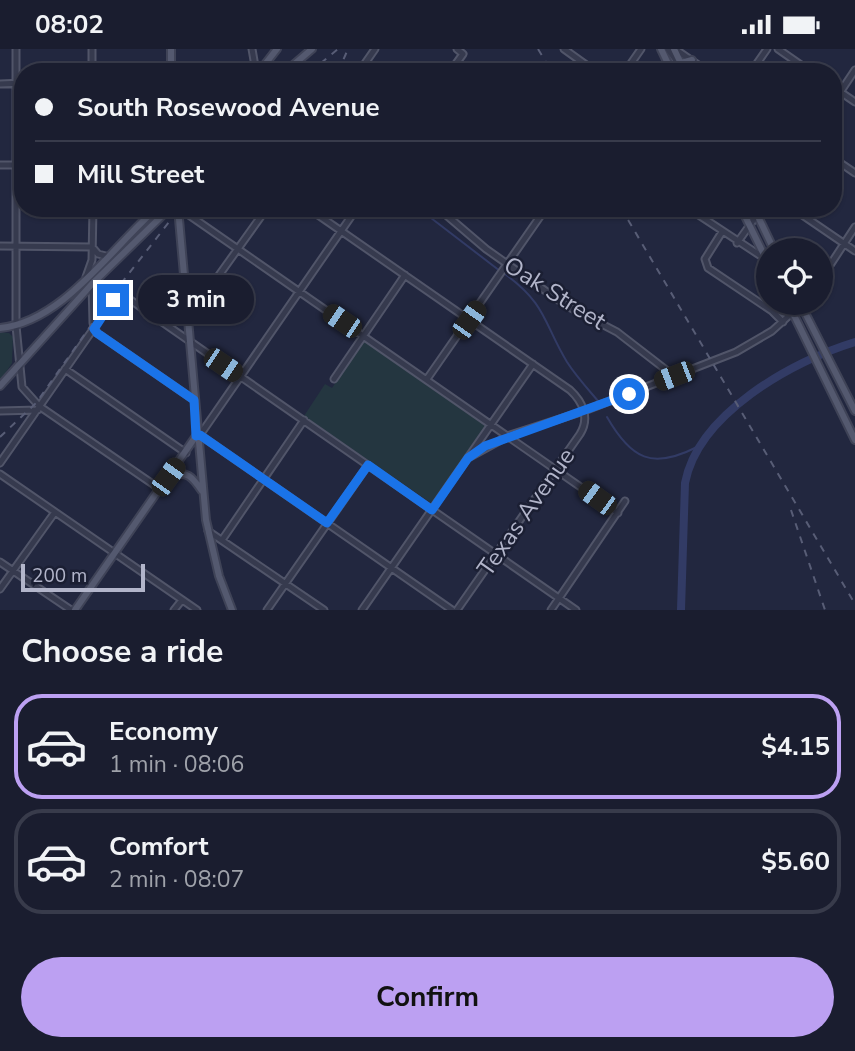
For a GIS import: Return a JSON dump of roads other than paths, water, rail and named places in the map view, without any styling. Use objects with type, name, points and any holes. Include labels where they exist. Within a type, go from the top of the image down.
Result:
[{"type":"main road","points":[[265,63],[277,49]]},
{"type":"main road","points":[[296,63],[312,49]]},
{"type":"main road","points":[[675,49],[681,63],[692,60]]},
{"type":"main road","points":[[0,328],[16,326],[44,314],[147,217]]},
{"type":"main road","points":[[0,386],[92,284],[161,217]]},
{"type":"main road","points":[[179,217],[208,531],[232,610]]},
{"type":"main road","points":[[746,217],[756,238]]},
{"type":"main road","points":[[758,217],[768,238]]},
{"type":"main road","points":[[800,315],[806,339],[855,440]]},
{"type":"main road","points":[[803,315],[855,411]]},
{"type":"main road","points":[[73,610],[198,436]]},
{"type":"main road","points":[[168,477],[185,473],[203,492]]},
{"type":"street","points":[[456,63],[463,54],[457,49]]},
{"type":"street","points":[[667,49],[674,60],[681,63]]},
{"type":"street","points":[[675,49],[696,63]]},
{"type":"street","points":[[778,49],[798,63]]},
{"type":"street","points":[[568,50],[585,63]]},
{"type":"street","points":[[842,90],[855,70]]},
{"type":"street","points":[[17,217],[17,365],[22,387],[38,408]]},
{"type":"street","points":[[86,277],[92,247],[93,217]]},
{"type":"street","points":[[192,217],[510,435],[618,513]]},
{"type":"street","points":[[187,320],[261,217]]},
{"type":"street","points":[[321,217],[576,395],[584,411]]},
{"type":"street","points":[[351,217],[198,436],[452,610]]},
{"type":"street","name":"Oak Street","points":[[448,217],[470,237],[567,306],[617,332],[674,376]]},
{"type":"street","points":[[426,379],[540,217]]},
{"type":"street","points":[[701,217],[756,254]]},
{"type":"street","points":[[737,243],[757,217]]},
{"type":"street","points":[[805,217],[855,251]]},
{"type":"street","points":[[833,260],[855,227]]},
{"type":"street","points":[[722,232],[705,260],[710,271],[756,298]]},
{"type":"street","points":[[0,246],[92,247],[98,254],[106,256]]},
{"type":"street","points":[[334,379],[405,275]]},
{"type":"street","points":[[92,284],[94,329]]},
{"type":"street","points":[[0,463],[119,292],[576,610]]},
{"type":"street","points":[[80,297],[89,298],[92,302]]},
{"type":"street","points":[[776,315],[783,323]]},
{"type":"street","points":[[468,458],[510,435],[584,411],[751,345],[790,315]]},
{"type":"street","points":[[94,329],[194,400]]},
{"type":"street","points":[[362,610],[533,365]]},
{"type":"street","points":[[65,369],[186,453]]},
{"type":"street","points":[[0,411],[38,408],[47,412],[160,489]]},
{"type":"street","name":"Texas Avenue","points":[[457,610],[585,427],[584,411]]},
{"type":"street","points":[[222,540],[304,419]]},
{"type":"street","points":[[267,610],[368,465]]},
{"type":"street","points":[[0,474],[197,610]]},
{"type":"street","points":[[551,610],[625,501]]},
{"type":"street","points":[[0,589],[55,512]]},
{"type":"street","points":[[208,531],[324,610]]},
{"type":"street","points":[[1,565],[14,569],[73,610]]},
{"type":"street","points":[[174,610],[182,600]]},
{"type":"waterway","points":[[430,217],[500,271]]},
{"type":"waterway","points":[[505,274],[537,305],[567,362],[598,401]]},
{"type":"waterway","points":[[681,610],[685,483],[693,458],[708,435],[728,413],[751,394],[804,362],[855,342]]},
{"type":"waterway","points":[[607,417],[625,443],[644,456],[667,458],[697,447]]},
{"type":"railway","points":[[321,63],[338,49]]},
{"type":"railway","points":[[342,63],[348,49]]},
{"type":"railway","points":[[538,49],[547,63]]},
{"type":"railway","points":[[0,437],[36,403],[116,290],[173,217]]},
{"type":"railway","points":[[626,217],[855,604]]},
{"type":"railway","points":[[791,510],[825,610]]}]
